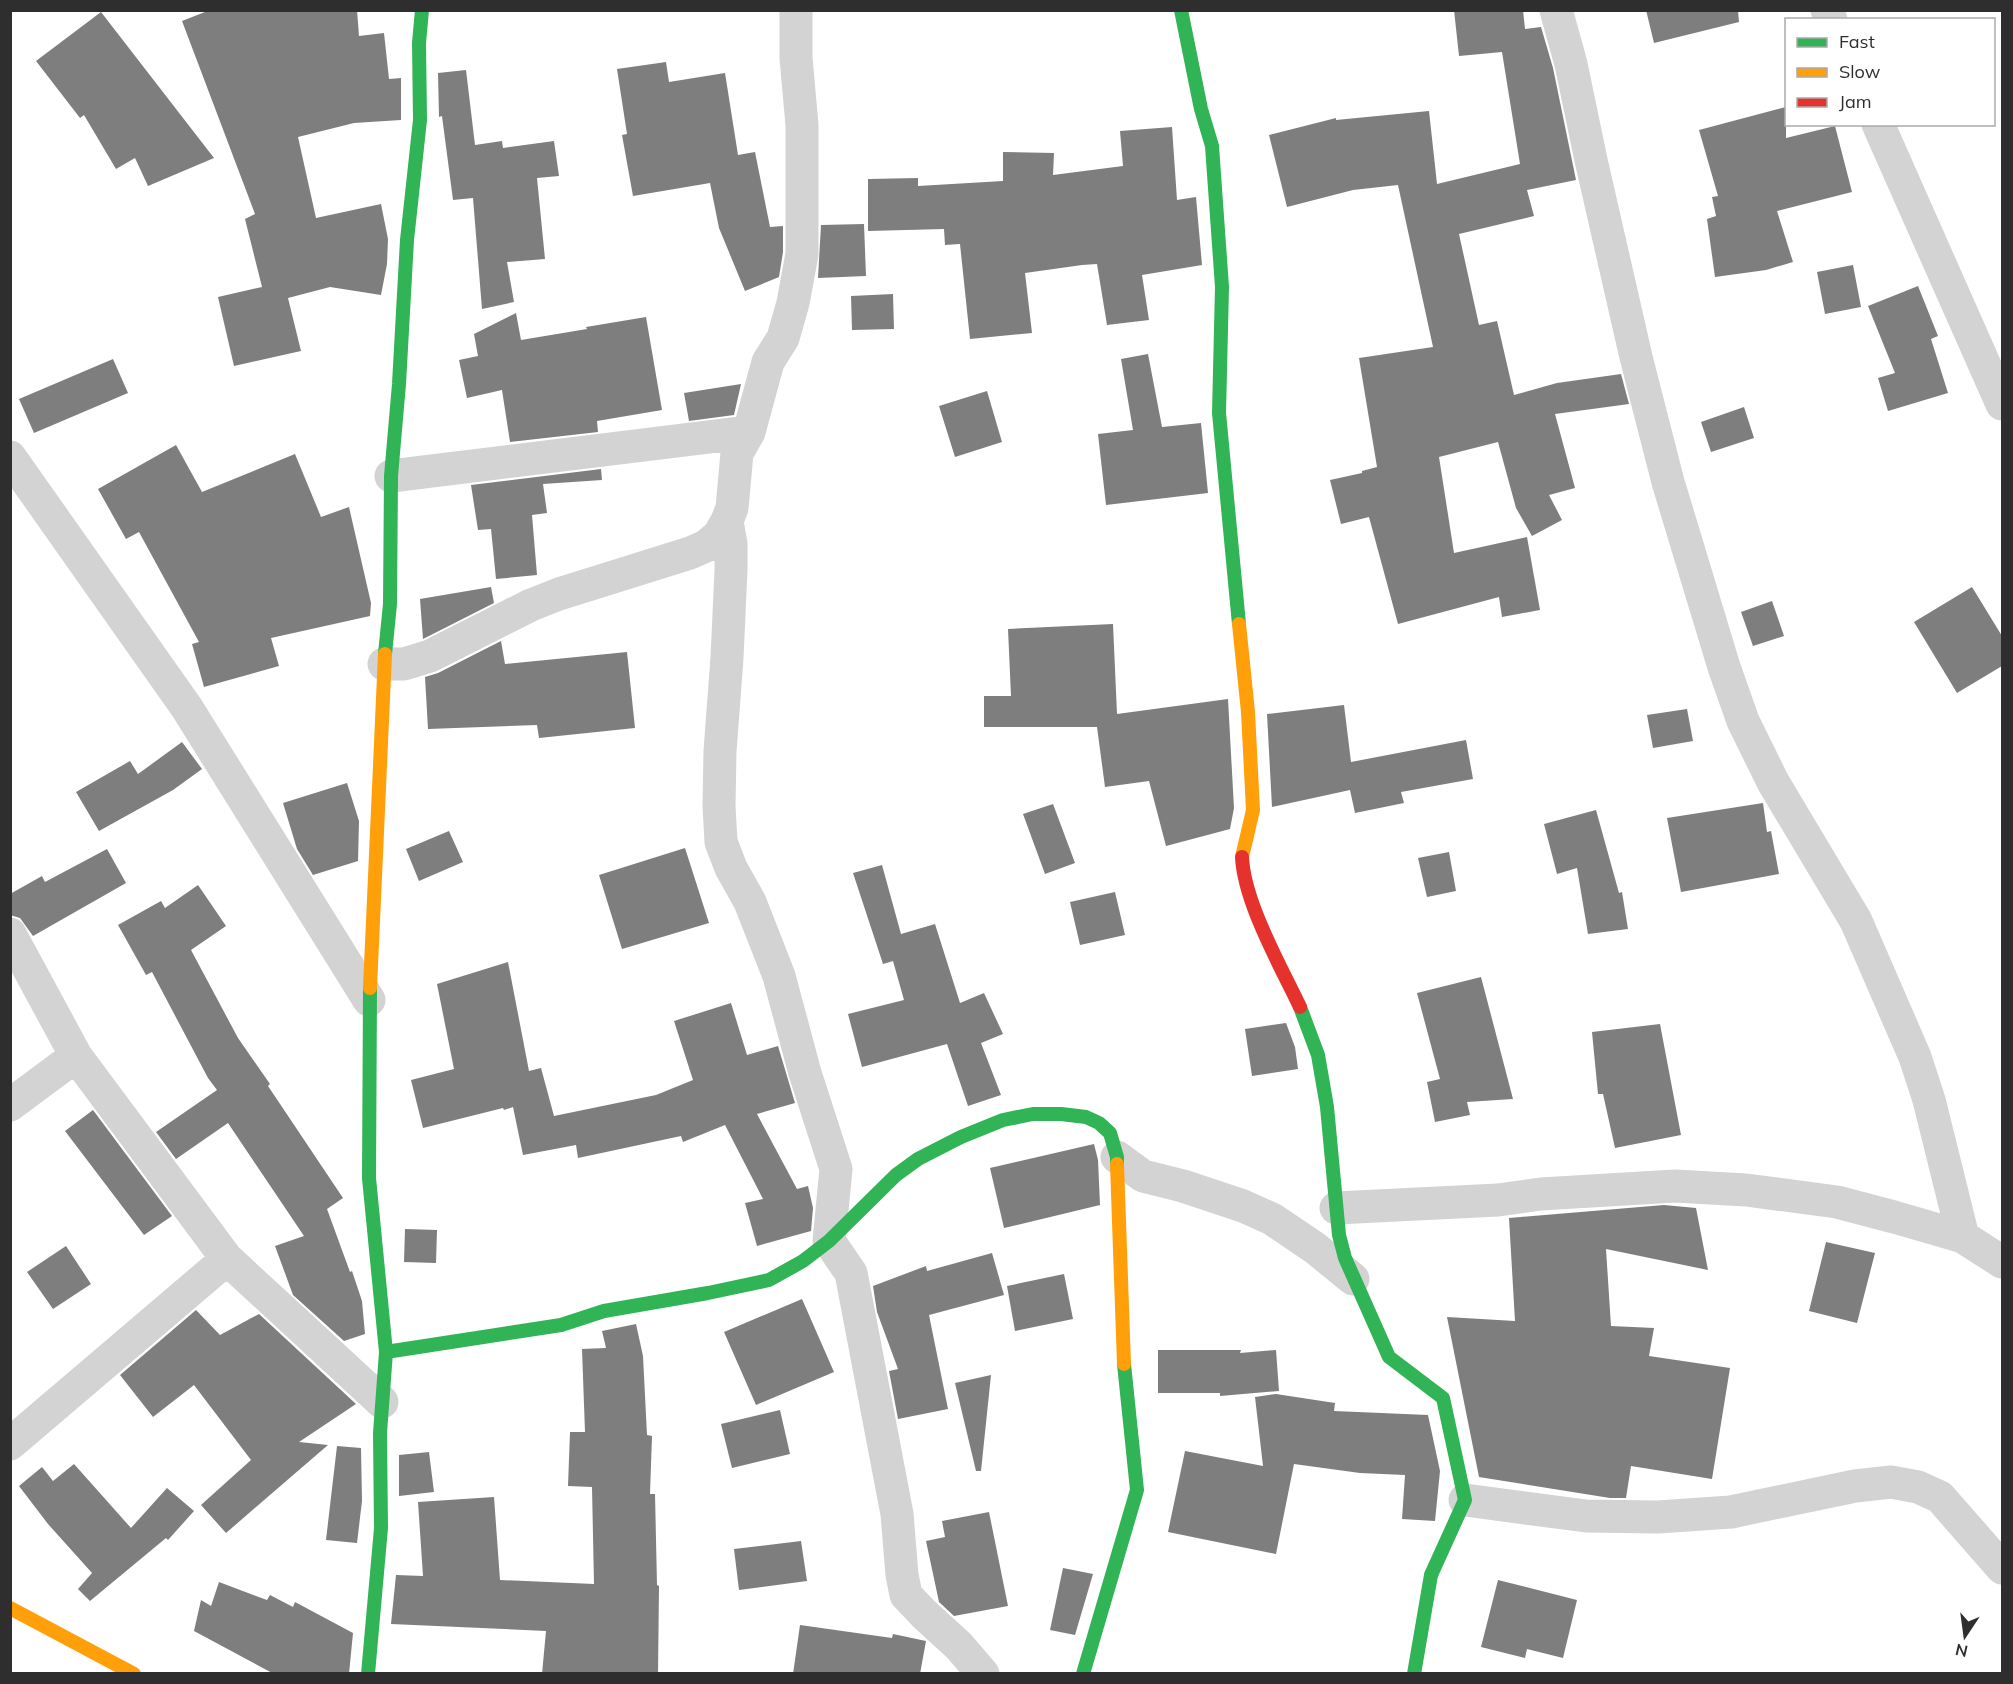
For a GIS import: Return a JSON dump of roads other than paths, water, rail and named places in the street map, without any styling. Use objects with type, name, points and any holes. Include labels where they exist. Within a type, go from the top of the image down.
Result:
[{"type":"main road","points":[[369,1674],[381,1528],[380,1433],[386,1352],[369,1178],[369,1000],[384,664],[390,604],[391,476],[399,384],[406,240],[420,120],[419,44],[422,10]]},
{"type":"main road","points":[[1180,10],[1191,66],[1212,146],[1222,286],[1219,413],[1248,712],[1253,810],[1242,859],[1252,902],[1302,1011],[1318,1055],[1327,1107],[1339,1235],[1353,1279],[1389,1358],[1443,1398],[1465,1500],[1431,1575],[1414,1674]]},
{"type":"main road","points":[[386,1352],[561,1324],[604,1311],[769,1280],[803,1262],[829,1241],[896,1175],[918,1159],[961,1137],[1003,1120],[1033,1114],[1086,1117],[1099,1123],[1110,1134],[1117,1157],[1123,1351],[1137,1490],[1083,1674]]},
{"type":"main road","points":[[10,1608],[134,1674]]},
{"type":"street","points":[[384,664],[404,664],[430,656],[531,605],[690,553],[706,546],[719,535],[732,508],[737,453],[749,432],[768,362],[783,338],[793,303],[802,254],[802,125],[796,58],[796,10]]},
{"type":"street","points":[[1556,10],[1571,64],[1638,369],[1674,503],[1724,667],[1743,721],[1773,782],[1856,921],[1915,1057],[1929,1100],[1964,1237]]},
{"type":"street","points":[[1879,126],[2002,404]]},
{"type":"street","points":[[391,476],[749,432]]},
{"type":"street","points":[[10,457],[186,708],[369,1000]]},
{"type":"street","points":[[727,521],[731,543],[731,570],[720,751],[721,842],[731,868],[750,902],[779,976],[805,1073],[836,1169],[829,1241],[851,1273],[897,1514],[906,1595],[959,1646],[983,1674]]},
{"type":"street","points":[[10,934],[76,1056],[227,1259],[381,1402]]},
{"type":"street","points":[[10,1105],[76,1056]]},
{"type":"street","points":[[1117,1157],[1143,1176],[1183,1186],[1243,1206],[1272,1220],[1315,1248],[1353,1279]]},
{"type":"street","points":[[1336,1208],[1498,1200],[1541,1194],[1675,1186],[1746,1190],[1837,1202],[1964,1237],[2002,1262]]},
{"type":"street","points":[[10,1444],[227,1259]]},
{"type":"street","points":[[1465,1500],[1586,1516],[1658,1517],[1731,1512],[1844,1488],[1891,1482],[1918,1487],[1940,1497],[2002,1568]]}]
